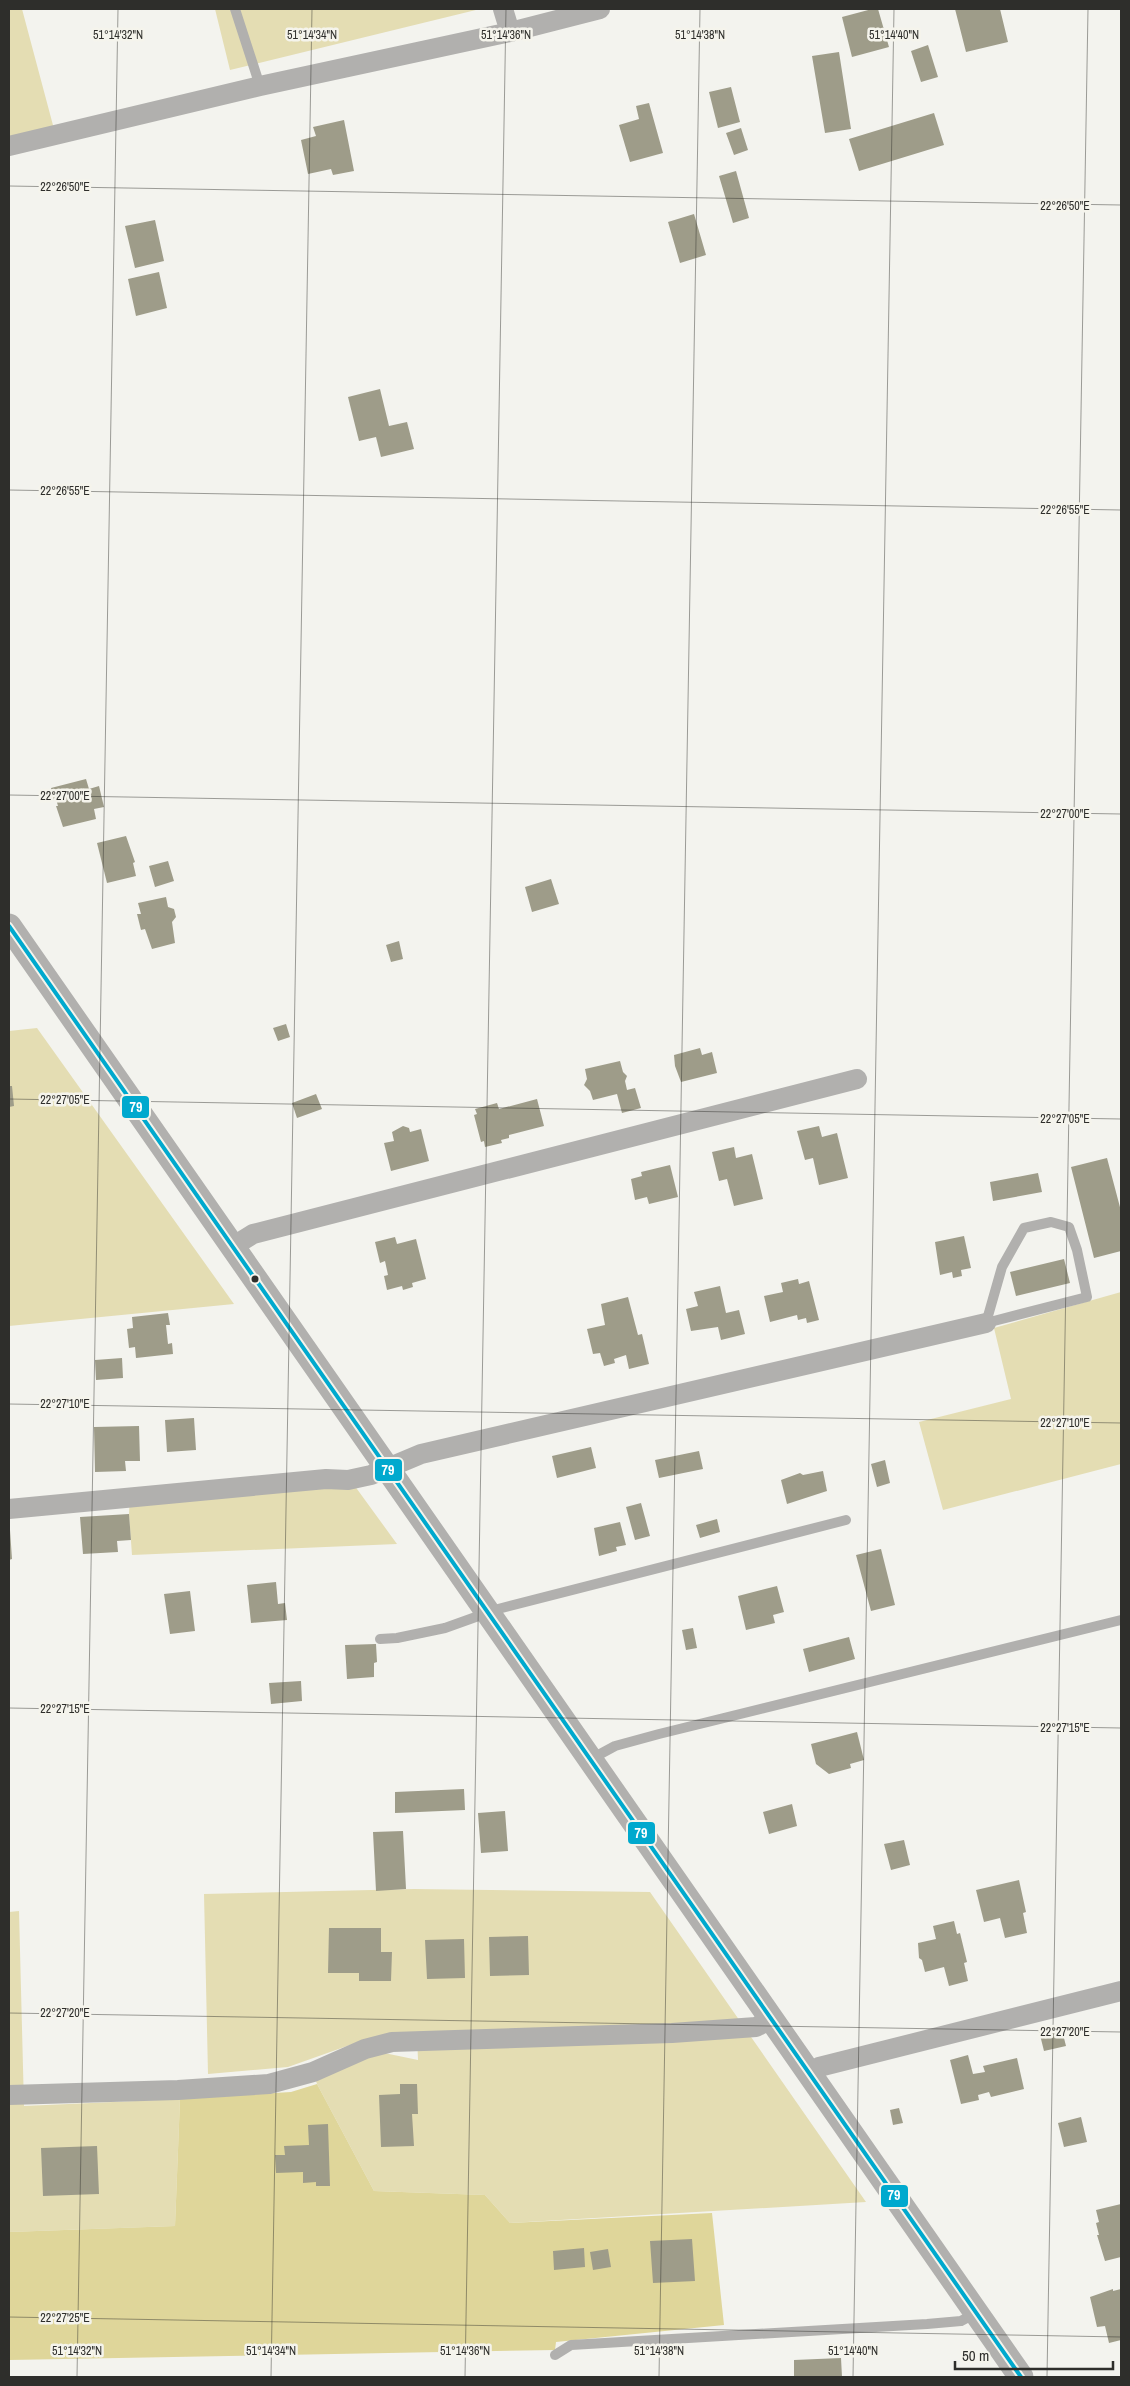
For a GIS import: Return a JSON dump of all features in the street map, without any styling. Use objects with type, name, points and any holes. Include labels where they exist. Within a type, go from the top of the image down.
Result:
[{"type":"street","points":[[503,9],[510,32]]},
{"type":"street","points":[[9,146],[260,86],[510,32],[600,9]]},
{"type":"street","points":[[9,926],[1021,2377]]},
{"type":"street","points":[[232,1247],[253,1234],[857,1079]]},
{"type":"street","points":[[9,1509],[326,1479],[348,1480],[421,1454],[986,1322]]},
{"type":"street","points":[[808,2072],[819,2067],[1121,1992]]},
{"type":"street","points":[[9,2095],[178,2090],[269,2084],[313,2072],[365,2049],[392,2042],[723,2030],[760,2026],[771,2019]]},
{"type":"lane","points":[[235,9],[260,86]]},
{"type":"lane","points":[[1051,1222],[1069,1227],[1078,1250],[1087,1297],[986,1322],[1002,1267],[1024,1228],[1051,1222]]},
{"type":"lane","points":[[380,1638],[397,1638],[445,1628],[487,1612],[846,1520]]},
{"type":"lane","points":[[590,1760],[615,1746],[659,1734],[1121,1620]]},
{"type":"lane","points":[[555,2355],[572,2345],[944,2323],[961,2321],[976,2313]]},
{"type":"shaded area","points":[[9,9],[22,9],[54,129],[9,140]]},
{"type":"shaded area","points":[[215,9],[480,9],[230,70]]},
{"type":"shaded area","points":[[37,1028],[234,1304],[9,1326],[9,1031]]},
{"type":"shaded area","points":[[1121,1292],[1121,1464],[943,1510],[919,1422],[1011,1399],[994,1328]]},
{"type":"shaded area","points":[[349,1478],[397,1544],[132,1555],[129,1514],[130,1494]]},
{"type":"shaded area","points":[[414,1889],[650,1892],[866,2202],[510,2223],[485,2195],[374,2191],[317,2084],[313,2072],[365,2049],[418,2060],[417,2035],[364,2040],[288,2067],[208,2074],[204,1894]]},
{"type":"shaded area","points":[[19,1911],[24,2106],[180,2099],[175,2226],[9,2232],[9,1912]]},
{"type":"shaded area","points":[[317,2084],[374,2191],[485,2195],[510,2223],[712,2213],[724,2325],[556,2342],[555,2350],[9,2360],[9,2232],[175,2226],[180,2099],[291,2092]]},
{"type":"building","points":[[878,9],[889,47],[852,57],[842,17]]},
{"type":"building","points":[[955,9],[1000,9],[1008,42],[966,52]]},
{"type":"building","points":[[928,45],[938,77],[921,82],[911,51]]},
{"type":"building","points":[[839,52],[851,129],[825,133],[812,56]]},
{"type":"building","points":[[731,87],[740,122],[718,128],[709,92]]},
{"type":"building","points":[[649,103],[663,153],[630,162],[619,125],[639,119],[636,106]]},
{"type":"building","points":[[934,113],[944,145],[859,171],[849,139]]},
{"type":"building","points":[[344,120],[354,171],[333,175],[331,169],[308,174],[301,140],[316,136],[313,127]]},
{"type":"building","points":[[741,128],[748,150],[734,155],[726,133]]},
{"type":"building","points":[[736,171],[749,218],[733,223],[719,176]]},
{"type":"building","points":[[694,214],[706,255],[680,263],[668,222]]},
{"type":"building","points":[[155,220],[164,261],[135,268],[125,226]]},
{"type":"building","points":[[159,272],[167,308],[136,316],[128,279]]},
{"type":"building","points":[[380,389],[389,426],[407,422],[414,449],[381,457],[376,437],[359,441],[348,397]]},
{"type":"building","points":[[86,779],[89,789],[99,786],[104,807],[94,809],[96,819],[63,827],[56,806],[58,806],[56,799],[54,800],[51,788]]},
{"type":"building","points":[[126,836],[135,862],[133,863],[136,876],[107,883],[97,843]]},
{"type":"building","points":[[168,861],[174,881],[155,887],[149,866]]},
{"type":"building","points":[[551,879],[559,904],[532,912],[525,887]]},
{"type":"building","points":[[166,897],[168,907],[174,909],[176,917],[172,922],[175,943],[152,949],[145,929],[141,930],[137,914],[141,914],[138,903]]},
{"type":"building","points":[[399,941],[403,959],[391,962],[386,945]]},
{"type":"building","points":[[286,1024],[290,1037],[278,1041],[273,1028]]},
{"type":"building","points":[[700,1048],[702,1055],[712,1052],[717,1073],[681,1082],[675,1066],[674,1055]]},
{"type":"building","points":[[620,1061],[623,1072],[627,1076],[625,1081],[627,1090],[635,1088],[641,1108],[622,1113],[617,1094],[593,1100],[590,1091],[584,1085],[587,1079],[585,1069]]},
{"type":"building","points":[[9,1086],[12,1086],[14,1106],[9,1107]]},
{"type":"building","points":[[316,1094],[322,1109],[297,1118],[292,1103]]},
{"type":"building","points":[[537,1099],[544,1126],[509,1135],[509,1138],[501,1140],[502,1143],[485,1147],[484,1141],[481,1142],[474,1115],[477,1114],[475,1109],[497,1103],[499,1109]]},
{"type":"building","points":[[403,1126],[409,1128],[410,1132],[421,1129],[429,1161],[391,1171],[384,1143],[394,1141],[392,1132]]},
{"type":"building","points":[[819,1126],[822,1137],[837,1133],[848,1178],[819,1185],[813,1158],[805,1160],[797,1131]]},
{"type":"building","points":[[734,1147],[736,1158],[752,1154],[763,1199],[734,1206],[727,1179],[719,1181],[712,1152]]},
{"type":"building","points":[[1107,1158],[1121,1211],[1121,1251],[1094,1258],[1071,1167]]},
{"type":"building","points":[[670,1165],[678,1197],[649,1204],[647,1197],[635,1200],[631,1179],[642,1176],[641,1172]]},
{"type":"building","points":[[1038,1173],[1042,1192],[993,1201],[990,1182]]},
{"type":"building","points":[[964,1236],[971,1268],[961,1270],[962,1276],[953,1278],[952,1272],[940,1275],[935,1242]]},
{"type":"building","points":[[395,1237],[397,1244],[416,1239],[426,1279],[412,1283],[413,1287],[403,1290],[402,1286],[387,1290],[384,1276],[388,1275],[385,1261],[380,1263],[375,1242]]},
{"type":"building","points":[[1064,1259],[1070,1283],[1016,1296],[1010,1272]]},
{"type":"building","points":[[798,1279],[799,1284],[809,1281],[819,1320],[807,1323],[806,1318],[798,1320],[797,1315],[770,1322],[764,1296],[783,1292],[781,1283]]},
{"type":"building","points":[[720,1286],[726,1313],[739,1310],[745,1334],[721,1340],[718,1327],[691,1331],[686,1309],[698,1306],[694,1292]]},
{"type":"building","points":[[628,1297],[638,1335],[642,1334],[649,1364],[629,1369],[626,1355],[614,1359],[615,1363],[604,1366],[600,1353],[593,1354],[587,1329],[605,1325],[601,1304]]},
{"type":"building","points":[[168,1313],[170,1325],[166,1325],[168,1344],[172,1343],[173,1354],[136,1358],[135,1347],[129,1348],[127,1329],[133,1328],[132,1317]]},
{"type":"building","points":[[122,1358],[123,1378],[96,1380],[95,1360]]},
{"type":"building","points":[[194,1418],[196,1450],[167,1452],[165,1420]]},
{"type":"building","points":[[139,1426],[140,1461],[125,1461],[126,1471],[95,1472],[94,1427]]},
{"type":"building","points":[[591,1447],[596,1468],[557,1478],[552,1456]]},
{"type":"building","points":[[699,1451],[703,1469],[659,1478],[655,1460]]},
{"type":"building","points":[[885,1460],[890,1483],[877,1487],[871,1464]]},
{"type":"building","points":[[823,1471],[827,1491],[787,1504],[781,1480],[800,1473],[803,1475]]},
{"type":"building","points":[[641,1503],[650,1536],[635,1540],[626,1507]]},
{"type":"building","points":[[129,1514],[131,1540],[117,1541],[118,1552],[83,1554],[80,1517]]},
{"type":"building","points":[[717,1519],[720,1532],[700,1538],[696,1525]]},
{"type":"building","points":[[620,1522],[626,1545],[616,1547],[617,1551],[599,1556],[594,1528]]},
{"type":"building","points":[[9,1531],[12,1559],[9,1560]]},
{"type":"building","points":[[881,1549],[895,1605],[871,1611],[856,1555]]},
{"type":"building","points":[[276,1582],[278,1604],[285,1603],[287,1620],[251,1623],[247,1585]]},
{"type":"building","points":[[777,1586],[784,1612],[773,1615],[775,1623],[746,1630],[738,1596]]},
{"type":"building","points":[[190,1591],[195,1631],[170,1634],[164,1594]]},
{"type":"building","points":[[693,1628],[697,1648],[686,1650],[682,1630]]},
{"type":"building","points":[[849,1637],[855,1659],[809,1672],[803,1649]]},
{"type":"building","points":[[376,1644],[377,1662],[374,1663],[374,1677],[347,1679],[345,1645]]},
{"type":"building","points":[[301,1681],[302,1701],[271,1704],[269,1683]]},
{"type":"building","points":[[857,1732],[864,1760],[850,1764],[851,1768],[829,1774],[816,1764],[811,1744]]},
{"type":"building","points":[[464,1789],[465,1810],[395,1813],[395,1792]]},
{"type":"building","points":[[792,1804],[797,1826],[769,1834],[763,1812]]},
{"type":"building","points":[[505,1811],[508,1851],[481,1853],[478,1813]]},
{"type":"building","points":[[403,1831],[406,1889],[376,1891],[373,1832]]},
{"type":"building","points":[[904,1840],[910,1865],[891,1870],[884,1844]]},
{"type":"building","points":[[1019,1880],[1026,1912],[1023,1913],[1027,1933],[1005,1938],[1000,1918],[984,1922],[976,1890]]},
{"type":"building","points":[[954,1921],[957,1934],[960,1933],[967,1962],[964,1963],[968,1981],[949,1986],[944,1967],[925,1972],[922,1960],[919,1958],[918,1943],[936,1939],[933,1926]]},
{"type":"building","points":[[329,1928],[381,1928],[381,1952],[392,1952],[391,1981],[359,1981],[359,1973],[328,1973]]},
{"type":"building","points":[[528,1936],[529,1975],[490,1976],[489,1937]]},
{"type":"building","points":[[464,1939],[465,1978],[427,1979],[425,1940]]},
{"type":"building","points":[[1061,2026],[1066,2046],[1044,2051],[1039,2031]]},
{"type":"building","points":[[968,2055],[973,2074],[985,2072],[983,2066],[1017,2058],[1024,2089],[991,2097],[989,2092],[978,2095],[979,2100],[961,2104],[950,2060]]},
{"type":"building","points":[[400,2084],[417,2084],[418,2114],[412,2114],[414,2146],[381,2147],[379,2095],[400,2094]]},
{"type":"building","points":[[899,2108],[903,2123],[893,2125],[890,2110]]},
{"type":"building","points":[[1081,2117],[1087,2142],[1064,2147],[1058,2123]]},
{"type":"building","points":[[328,2124],[330,2186],[316,2186],[316,2182],[303,2183],[303,2172],[276,2173],[275,2155],[285,2155],[284,2146],[309,2145],[308,2125]]},
{"type":"building","points":[[97,2146],[99,2194],[43,2196],[41,2148]]},
{"type":"building","points":[[1121,2204],[1121,2257],[1105,2261],[1097,2235],[1099,2235],[1096,2223],[1099,2222],[1096,2210]]},
{"type":"building","points":[[692,2239],[695,2281],[653,2283],[650,2241]]},
{"type":"building","points":[[584,2248],[585,2267],[554,2270],[553,2251]]},
{"type":"building","points":[[608,2249],[611,2267],[593,2270],[590,2252]]},
{"type":"building","points":[[1113,2289],[1113,2291],[1121,2289],[1121,2340],[1109,2343],[1105,2326],[1097,2327],[1090,2297]]},
{"type":"building","points":[[841,2358],[842,2377],[794,2377],[794,2360]]},
{"type":"transit line","name":"79","points":[[9,926],[1021,2377]]}]
